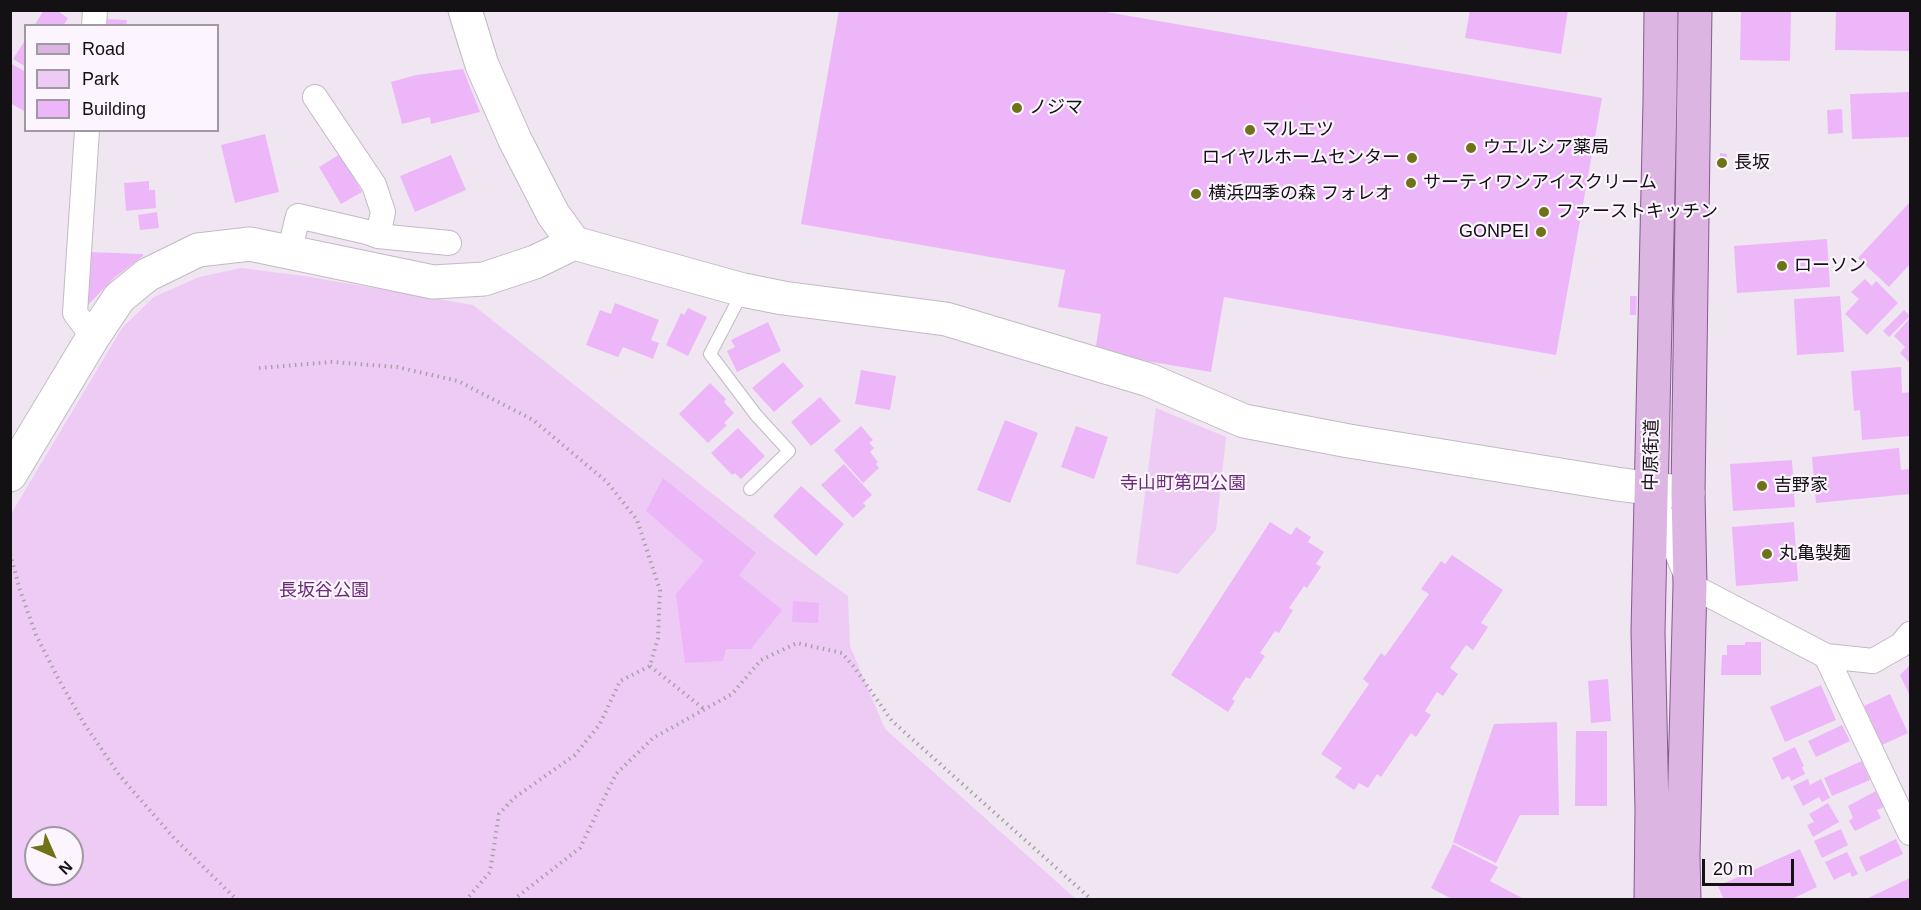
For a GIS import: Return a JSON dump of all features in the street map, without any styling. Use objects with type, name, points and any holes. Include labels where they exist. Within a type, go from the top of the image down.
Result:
[{"type":"main road","name":"中原街道","points":[[1651,900],[1652,810],[1648,631],[1661,10]]},
{"type":"main road","name":"中原街道","points":[[1684,900],[1683,855],[1690,585],[1688,493],[1695,10]]},
{"type":"street","points":[[465,10],[482,65],[515,140],[553,214],[574,243],[743,290],[783,298],[946,320],[1149,380],[1244,422],[1349,441],[1688,493]]},
{"type":"street","points":[[315,97],[374,186],[383,212],[378,237]]},
{"type":"street","points":[[87,132],[75,313],[93,337]]},
{"type":"street","points":[[289,253],[298,216],[367,232],[378,237],[449,243]]},
{"type":"street","points":[[10,475],[119,298],[147,275],[198,250],[250,244],[433,282],[484,279],[535,262],[574,243]]},
{"type":"street","points":[[1651,489],[1690,585],[1826,656],[1874,661],[1900,645],[1911,634]]},
{"type":"street","points":[[1826,656],[1911,833]]},
{"type":"lane","points":[[743,290],[710,354],[756,415],[789,451],[750,489]]},
{"type":"path","points":[[259,368],[332,362],[398,367],[458,381],[533,420],[608,482],[637,520],[660,590],[658,638],[650,666],[620,681],[600,724],[575,755],[513,798],[499,814],[490,872],[466,900]]},
{"type":"path","points":[[10,554],[36,635],[85,725],[120,776],[174,838],[237,900]]},
{"type":"path","points":[[513,900],[580,848],[616,774],[653,738],[732,694],[760,660],[797,643],[842,653],[892,721],[1092,900]]},
{"type":"path","points":[[650,666],[704,709]]},
{"type":"green space","name":"長坂谷公園","points":[[241,268],[304,276],[473,305],[775,543],[848,596],[850,646],[885,729],[1076,899],[11,900],[11,514],[122,328],[154,297],[199,277]]},
{"type":"green space","name":"寺山町第四公園","points":[[1156,408],[1226,437],[1216,530],[1178,574],[1136,564]]},
{"type":"building","points":[[44,10],[56,10],[68,18],[64,24],[35,24]]},
{"type":"building","name":"横浜四季の森 フォレオ","points":[[839,10],[1095,10],[1602,98],[1556,355],[1224,297],[1211,372],[1095,352],[1101,314],[1058,307],[1065,270],[801,224]]},
{"type":"building","points":[[1470,10],[1568,10],[1561,54],[1465,38]]},
{"type":"building","points":[[1741,10],[1791,10],[1790,61],[1740,60]]},
{"type":"building","points":[[1836,10],[1910,10],[1910,51],[1835,50]]},
{"type":"building","points":[[103,19],[127,20],[126,24],[103,24]]},
{"type":"building","points":[[24,42],[24,66],[13,59]]},
{"type":"building","points":[[10,63],[24,71],[24,111],[10,103]]},
{"type":"building","points":[[463,69],[480,112],[431,124],[430,117],[402,124],[391,82],[416,75]]},
{"type":"building","points":[[1910,92],[1910,137],[1852,139],[1850,94]]},
{"type":"building","points":[[1842,109],[1843,133],[1828,134],[1827,110]]},
{"type":"building","points":[[265,134],[279,192],[235,203],[221,145]]},
{"type":"building","points":[[1720,153],[1727,154],[1725,167],[1719,167]]},
{"type":"building","points":[[340,154],[362,192],[341,204],[319,167]]},
{"type":"building","points":[[451,155],[466,190],[415,212],[400,176]]},
{"type":"building","points":[[149,181],[149,190],[155,190],[156,208],[126,211],[124,183]]},
{"type":"building","points":[[1910,202],[1910,264],[1889,287],[1858,258]]},
{"type":"building","points":[[157,212],[159,228],[140,230],[138,215]]},
{"type":"building","name":"ローソン","points":[[1827,239],[1830,287],[1737,293],[1734,246]]},
{"type":"building","points":[[89,252],[143,254],[143,256],[114,278],[88,305],[86,301]]},
{"type":"building","points":[[1865,279],[1872,286],[1876,281],[1898,303],[1867,335],[1845,314],[1859,299],[1851,292]]},
{"type":"building","points":[[1630,296],[1637,296],[1636,315],[1630,315]]},
{"type":"building","points":[[1840,296],[1844,352],[1797,355],[1794,299]]},
{"type":"building","points":[[615,303],[659,320],[651,340],[659,343],[653,359],[623,347],[618,357],[586,345],[600,310],[611,314]]},
{"type":"building","points":[[688,308],[707,317],[688,356],[666,345],[681,313],[684,315]]},
{"type":"building","points":[[1904,310],[1910,316],[1889,337],[1883,331]]},
{"type":"building","points":[[1910,318],[1910,363],[1900,353],[1905,347],[1894,336]]},
{"type":"building","points":[[768,322],[781,351],[737,372],[727,351],[735,347],[731,340]]},
{"type":"building","points":[[783,362],[804,386],[774,412],[752,388]]},
{"type":"building","points":[[1901,367],[1902,393],[1910,392],[1910,436],[1862,440],[1860,410],[1854,411],[1851,371]]},
{"type":"building","points":[[861,370],[896,376],[890,410],[855,404]]},
{"type":"building","points":[[710,383],[726,399],[724,402],[734,413],[724,423],[727,425],[708,443],[679,414]]},
{"type":"building","points":[[820,397],[841,421],[811,446],[791,422]]},
{"type":"building","points":[[1005,420],[1038,433],[1010,503],[977,490]]},
{"type":"building","points":[[861,426],[873,440],[869,443],[874,448],[870,452],[878,462],[876,464],[879,468],[863,483],[834,450]]},
{"type":"building","points":[[1076,426],[1108,437],[1094,479],[1061,467]]},
{"type":"building","points":[[738,428],[765,456],[741,479],[735,473],[732,475],[711,453]]},
{"type":"building","points":[[1899,448],[1901,470],[1910,469],[1910,494],[1816,503],[1812,457]]},
{"type":"building","name":"吉野家","points":[[1792,460],[1795,507],[1733,511],[1730,464]]},
{"type":"building","points":[[844,464],[872,495],[863,503],[866,506],[853,518],[821,485]]},
{"type":"building","points":[[663,478],[756,553],[739,575],[782,610],[751,649],[726,649],[723,661],[685,663],[676,594],[704,561],[646,511]]},
{"type":"building","points":[[801,486],[844,524],[816,556],[773,516]]},
{"type":"building","points":[[1270,522],[1291,535],[1296,527],[1311,537],[1308,542],[1324,552],[1316,564],[1321,567],[1307,588],[1304,586],[1289,608],[1293,610],[1279,633],[1275,631],[1260,653],[1265,656],[1250,679],[1246,677],[1232,699],[1235,701],[1228,712],[1171,675]]},
{"type":"building","points":[[1794,522],[1798,581],[1736,586],[1732,527]]},
{"type":"building","points":[[1452,555],[1503,590],[1481,623],[1488,627],[1473,650],[1466,645],[1450,668],[1458,674],[1443,696],[1437,692],[1425,711],[1431,715],[1416,737],[1411,733],[1381,777],[1377,774],[1368,788],[1359,783],[1354,790],[1335,777],[1342,768],[1321,754],[1369,684],[1363,679],[1381,653],[1385,656],[1429,594],[1421,589],[1441,561],[1445,564]]},
{"type":"building","points":[[793,601],[819,603],[818,623],[792,622]]},
{"type":"building","points":[[1745,642],[1761,642],[1761,675],[1721,675],[1722,655],[1727,655],[1727,645],[1745,645]]},
{"type":"building","points":[[1910,665],[1910,696],[1900,675]]},
{"type":"building","points":[[1608,679],[1611,721],[1591,723],[1588,681]]},
{"type":"building","points":[[1821,685],[1836,720],[1785,742],[1770,707]]},
{"type":"building","points":[[1890,694],[1908,733],[1882,745],[1864,706]]},
{"type":"building","points":[[1557,722],[1559,815],[1520,815],[1496,863],[1453,842],[1494,724]]},
{"type":"building","points":[[1842,725],[1850,741],[1816,757],[1808,741]]},
{"type":"building","points":[[1576,731],[1607,731],[1607,806],[1575,806]]},
{"type":"building","points":[[1795,747],[1804,766],[1802,767],[1805,774],[1791,781],[1789,776],[1782,780],[1772,758]]},
{"type":"building","points":[[1862,761],[1870,780],[1832,796],[1824,778]]},
{"type":"building","points":[[1808,779],[1810,785],[1821,779],[1830,798],[1822,802],[1819,797],[1803,806],[1793,786]]},
{"type":"building","points":[[1876,791],[1884,807],[1877,810],[1881,818],[1855,831],[1849,821],[1853,818],[1848,806]]},
{"type":"building","points":[[1828,803],[1839,822],[1813,837],[1807,825],[1814,822],[1809,814]]},
{"type":"building","points":[[1841,829],[1848,845],[1822,858],[1814,841]]},
{"type":"building","points":[[1896,839],[1903,854],[1866,872],[1859,857]]},
{"type":"building","points":[[1453,844],[1498,867],[1490,881],[1526,900],[1454,900],[1431,888]]},
{"type":"building","points":[[1800,849],[1817,887],[1790,900],[1724,900],[1718,886]]},
{"type":"building","points":[[1847,852],[1858,874],[1852,877],[1850,872],[1834,880],[1825,862]]},
{"type":"building","points":[[1910,878],[1910,900],[1864,900]]},
{"type":"place","name":"ノジマ","points":[[1017,108]]},
{"type":"place","name":"マルエツ","points":[[1250,130]]},
{"type":"place","name":"ウエルシア薬局","points":[[1471,148]]},
{"type":"place","name":"ロイヤルホームセンター","points":[[1412,158]]},
{"type":"place","name":"長坂","points":[[1722,163]]},
{"type":"place","name":"サーティワンアイスクリーム","points":[[1411,183]]},
{"type":"place","name":"横浜四季の森 フォレオ","points":[[1196,194]]},
{"type":"place","name":"ファーストキッチン","points":[[1544,212]]},
{"type":"place","name":"GONPEI","points":[[1541,232]]},
{"type":"place","name":"ローソン","points":[[1782,266]]},
{"type":"place","name":"吉野家","points":[[1762,486]]},
{"type":"place","name":"丸亀製麺","points":[[1767,554]]}]
